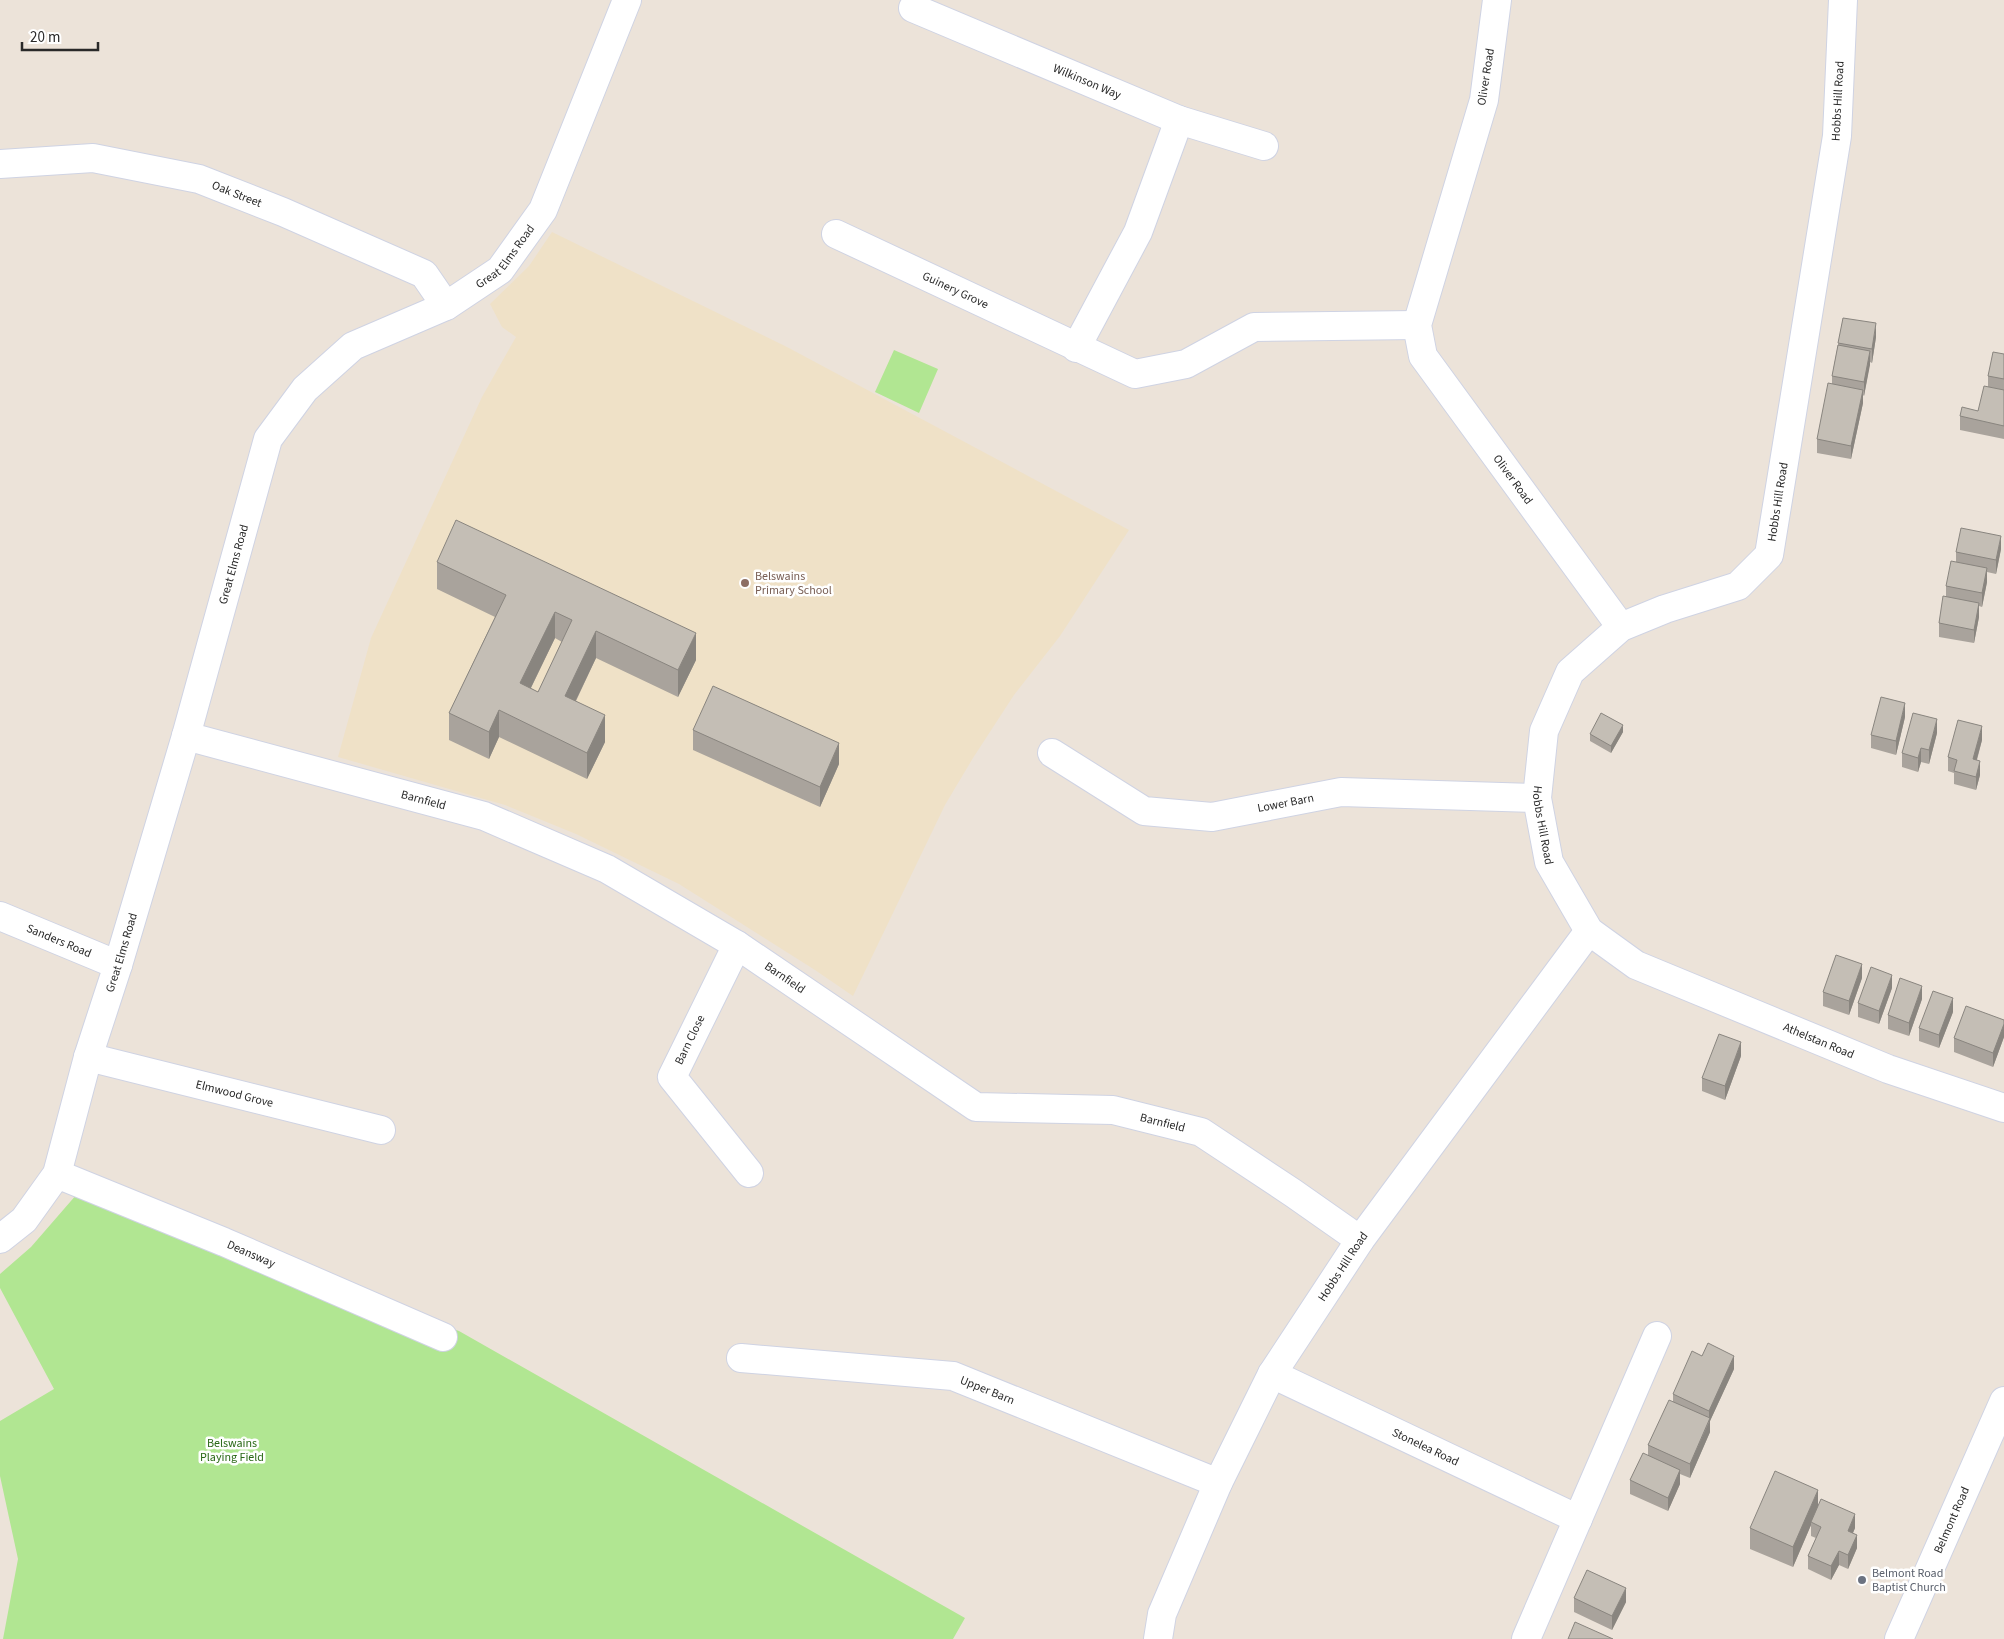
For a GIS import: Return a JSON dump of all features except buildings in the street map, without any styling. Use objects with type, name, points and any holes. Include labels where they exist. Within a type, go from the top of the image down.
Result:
[{"type":"street","name":"Oliver Road","points":[[1497,0],[1484,100],[1417,325],[1423,356],[1622,627]]},
{"type":"street","name":"Hobbs Hill Road","points":[[1636,965],[1589,931],[1549,862],[1537,798],[1544,731],[1570,672],[1622,627],[1665,609],[1738,586],[1769,555],[1837,136],[1843,0]]},
{"type":"street","name":"Great Elms Road","points":[[0,1239],[24,1220],[57,1174],[88,1057],[118,965],[186,736],[268,439],[305,389],[353,346],[446,306],[500,270],[543,210],[621,2]]},
{"type":"street","name":"Wilkinson Way","points":[[913,8],[1179,120],[1264,146]]},
{"type":"street","points":[[1076,348],[1138,232],[1179,120]]},
{"type":"street","name":"Oak Street","points":[[0,164],[93,158],[200,179],[283,212],[424,274],[446,306]]},
{"type":"street","name":"Guinery Grove","points":[[836,234],[1135,374],[1186,364],[1254,327],[1417,325]]},
{"type":"street","name":"Barnfield","points":[[186,736],[484,816],[607,869],[737,945],[976,1108],[1113,1110],[1201,1132],[1360,1240]]},
{"type":"street","name":"Lower Barn","points":[[1052,753],[1144,811],[1212,817],[1341,792],[1537,798]]},
{"type":"street","name":"Sanders Road","points":[[0,916],[118,965]]},
{"type":"street","name":"Hobbs Hill Road","points":[[1158,1639],[1162,1614],[1218,1483],[1272,1374],[1360,1240],[1589,931]]},
{"type":"street","name":"Barn Close","points":[[737,945],[672,1077],[750,1173]]},
{"type":"street","name":"Athelstan Road","points":[[1636,965],[1888,1069],[2004,1108]]},
{"type":"street","name":"Elmwood Grove","points":[[88,1057],[381,1130]]},
{"type":"street","name":"Deansway","points":[[57,1174],[224,1242],[442,1336]]},
{"type":"street","points":[[1526,1639],[1657,1336]]},
{"type":"street","name":"Upper Barn","points":[[741,1358],[953,1376],[1218,1483]]},
{"type":"street","name":"Stonelea Road","points":[[1272,1374],[1578,1519]]},
{"type":"street","name":"Belmont Road","points":[[1899,1639],[2004,1401]]},
{"type":"shaded area","name":"Belswains Primary School","points":[[552,232],[787,347],[1129,530],[1060,636],[1014,695],[945,805],[853,996],[679,884],[576,834],[505,805],[338,757],[371,638],[482,397],[516,337],[502,327],[490,304],[529,266]]},
{"type":"green space","points":[[894,350],[938,369],[919,413],[875,392]]},
{"type":"green space","name":"Belswains Playing Field","points":[[77,1194],[459,1331],[965,1618],[953,1639],[3,1639],[18,1559],[0,1476],[0,1421],[54,1389],[0,1288],[0,1274],[31,1247]]},
{"type":"place","name":"Belswains Primary School","points":[[745,583]]},
{"type":"place","name":"Belmont Road Baptist Church","points":[[1862,1580]]}]
